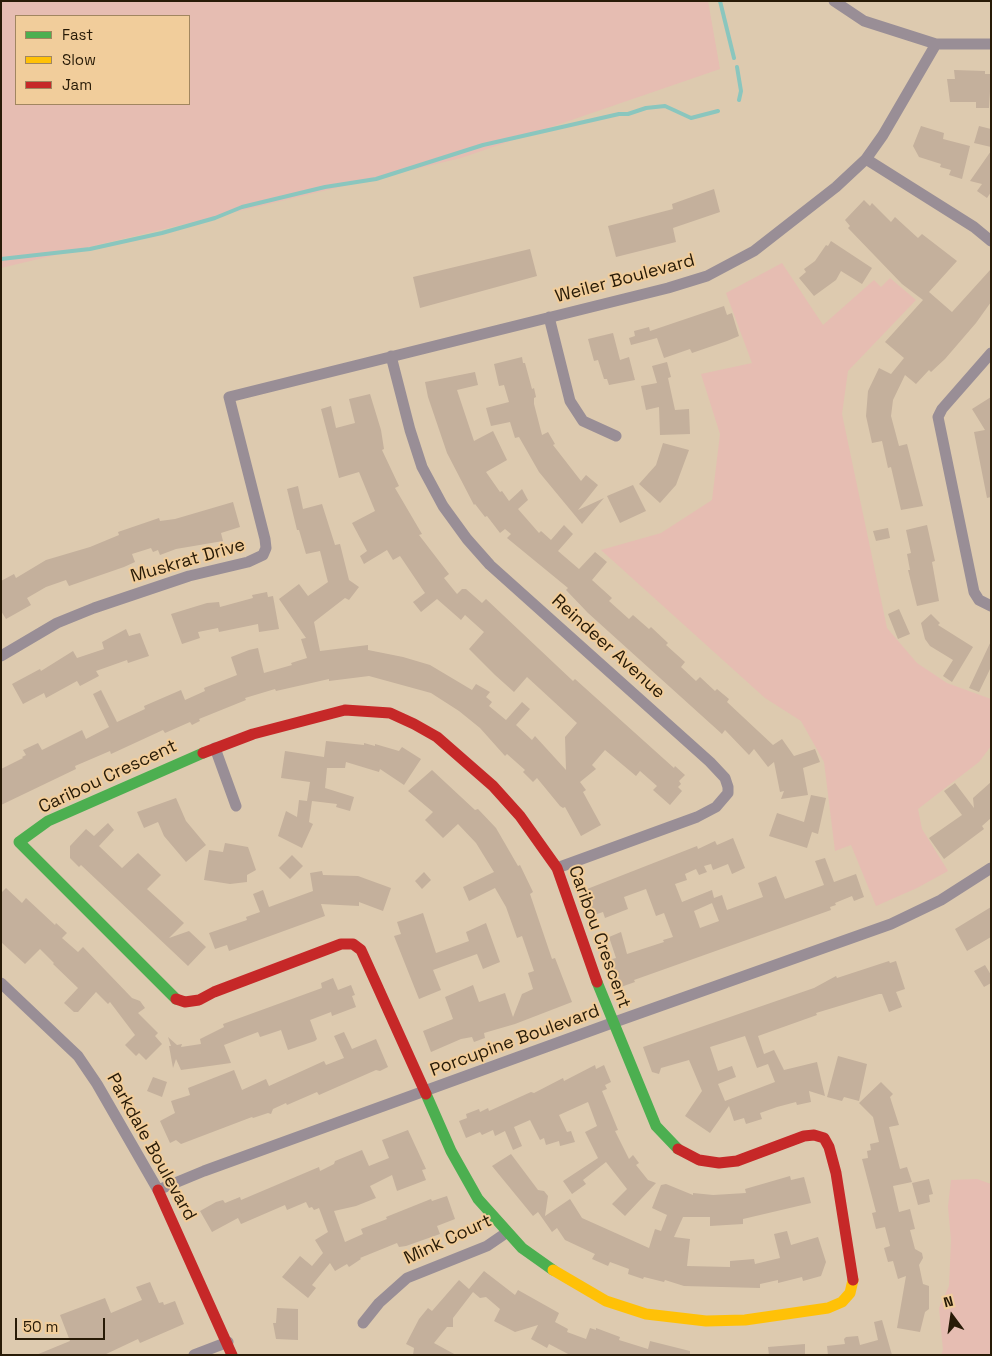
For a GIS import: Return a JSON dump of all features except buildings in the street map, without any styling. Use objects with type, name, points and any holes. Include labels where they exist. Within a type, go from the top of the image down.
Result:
[{"type":"street","points":[[834,1],[864,21],[936,44],[991,44]]},
{"type":"street","name":"Weiler Boulevard","points":[[229,397],[549,316],[668,288],[706,276],[761,246],[836,187],[866,159],[883,135],[936,44]]},
{"type":"street","points":[[866,159],[974,227],[991,241]]},
{"type":"street","points":[[549,316],[570,401],[583,421],[616,436]]},
{"type":"street","points":[[991,353],[942,409],[938,417],[974,592],[980,600],[991,606]]},
{"type":"street","name":"Reindeer Avenue","points":[[391,356],[410,430],[422,467],[443,506],[467,539],[490,565],[709,761],[725,778],[728,787],[728,793],[716,806],[697,817],[557,868]]},
{"type":"street","name":"Muskrat Drive","points":[[1,656],[57,623],[94,608],[189,576],[248,562],[263,555],[266,548],[265,539],[229,397]]},
{"type":"street","name":"Caribou Crescent","points":[[427,1092],[361,950],[353,944],[340,944],[214,992],[198,1000],[185,1002],[174,998],[19,842],[48,821],[215,748],[253,734],[322,714],[345,710],[390,713],[414,724],[437,737],[493,786],[520,816],[557,868],[612,1023],[656,1126],[668,1140],[681,1152],[699,1160],[719,1163],[736,1161],[804,1136],[814,1135],[824,1138],[829,1147],[836,1173],[853,1277],[850,1293],[842,1302],[828,1308],[745,1320],[706,1321],[675,1319],[646,1314],[606,1301],[539,1262],[506,1233]]},
{"type":"street","points":[[215,748],[236,806]]},
{"type":"street","name":"Porcupine Boulevard","points":[[158,1190],[204,1171],[890,924],[941,900],[991,868]]},
{"type":"street","name":"Parkdale Boulevard","points":[[1,983],[78,1056],[97,1084],[158,1190],[228,1342],[232,1355]]},
{"type":"street","points":[[427,1092],[462,1173],[478,1199],[506,1233]]},
{"type":"street","name":"Mink Court","points":[[364,1323],[384,1297],[406,1278],[487,1246],[506,1233]]},
{"type":"street","points":[[194,1355],[228,1342]]},
{"type":"shaded area","points":[[1,1],[708,1],[720,69],[461,158],[1,268]]},
{"type":"shaded area","points":[[782,263],[823,325],[874,280],[881,287],[890,278],[916,300],[848,371],[842,414],[887,628],[917,663],[947,683],[991,699],[991,746],[979,762],[918,809],[922,829],[948,871],[917,888],[876,906],[851,845],[835,851],[824,762],[801,721],[765,698],[601,550],[661,533],[712,500],[720,434],[701,374],[752,363],[726,293]]},
{"type":"shaded area","points":[[977,1179],[991,1184],[991,1355],[941,1355],[943,1350],[939,1308],[949,1286],[951,1240],[948,1207],[951,1180]]},
{"type":"waterway","points":[[720,1],[734,58]]},
{"type":"waterway","points":[[737,67],[741,91],[739,100]]},
{"type":"waterway","points":[[1,259],[90,249],[162,233],[215,218],[242,207],[325,187],[376,179],[483,145],[619,114],[628,114],[646,108],[665,106],[691,118],[718,111]]},
{"type":"traffic: fast","points":[[176,999],[19,842],[48,821],[203,753]]},
{"type":"traffic: fast","points":[[597,982],[656,1126],[678,1149]]},
{"type":"traffic: fast","points":[[426,1094],[451,1151],[478,1199],[522,1248],[553,1270]]},
{"type":"traffic: slow","points":[[553,1270],[606,1301],[646,1314],[706,1321],[745,1320],[828,1308],[842,1302],[850,1293],[853,1280]]},
{"type":"traffic: jam","points":[[345,710],[390,713],[414,724],[437,737],[493,786],[520,816],[557,868],[597,982]]},
{"type":"traffic: jam","points":[[203,753],[253,734],[345,710]]},
{"type":"traffic: jam","points":[[176,999],[185,1002],[199,1000],[214,992],[341,944],[353,944],[361,950],[426,1094]]},
{"type":"traffic: jam","points":[[678,1149],[699,1160],[719,1163],[737,1161],[804,1136],[814,1135],[824,1138],[829,1147],[836,1173],[853,1280]]},
{"type":"traffic: jam","points":[[158,1190],[232,1355]]}]
